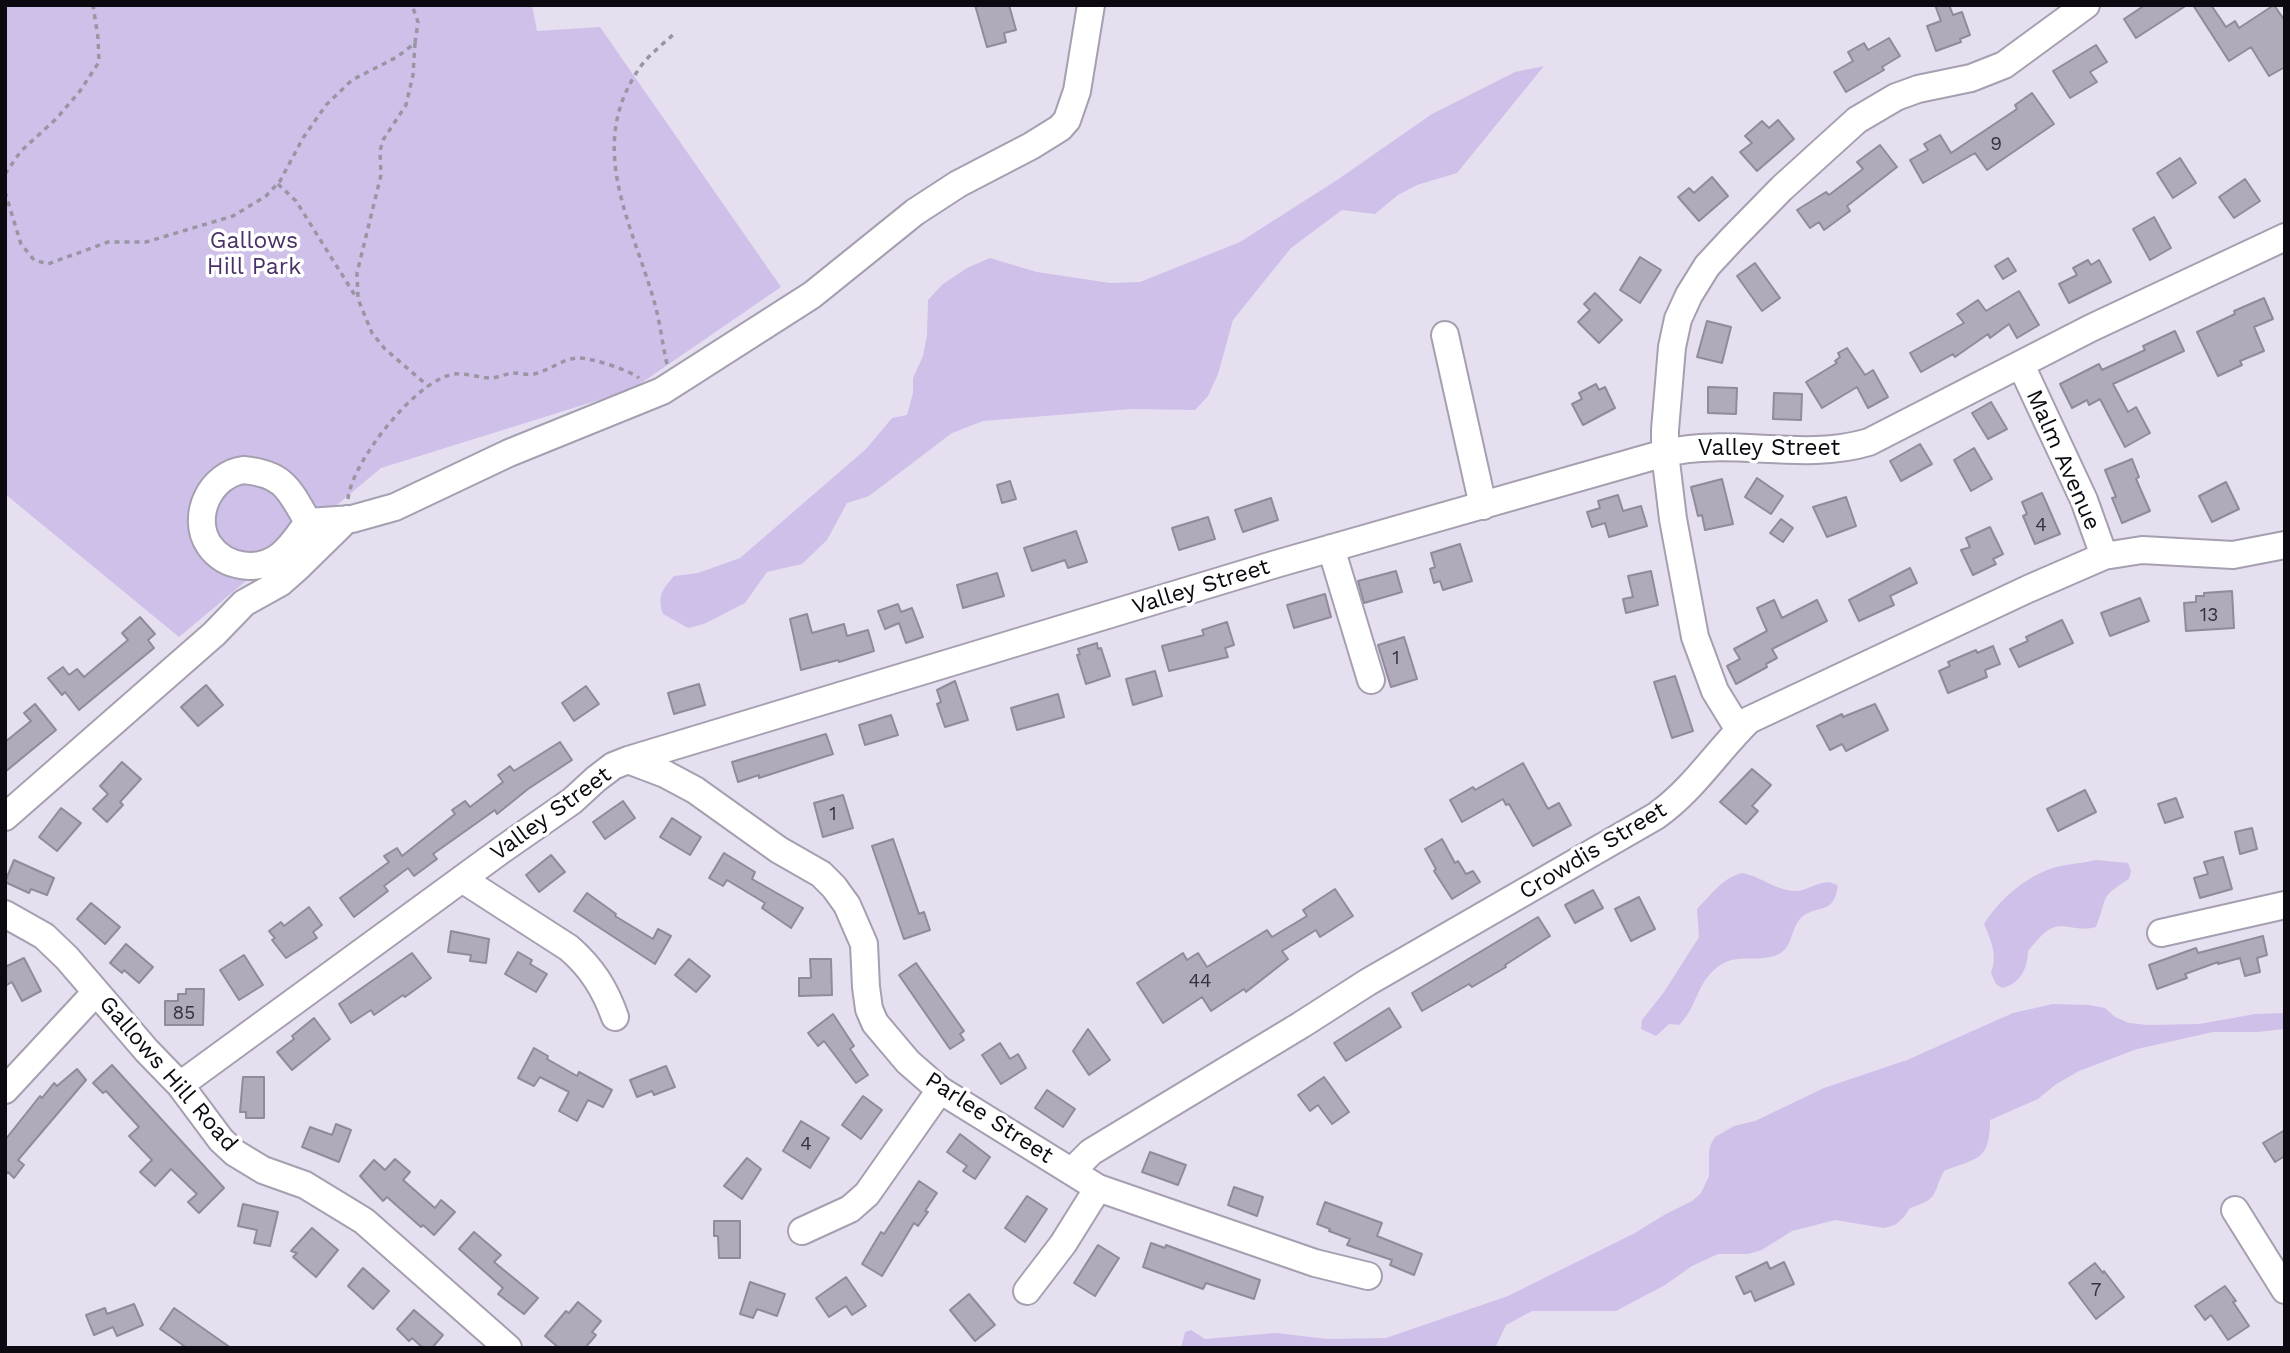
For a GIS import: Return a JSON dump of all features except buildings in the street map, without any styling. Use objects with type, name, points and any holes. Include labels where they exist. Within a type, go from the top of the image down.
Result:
[{"type":"street","points":[[308,522],[349,519],[395,507],[509,453],[667,388],[812,295],[915,212],[958,184],[1060,128],[1067,120],[1077,92],[1091,5]]},
{"type":"street","points":[[1739,730],[1715,691],[1695,637],[1675,532],[1665,453],[1669,372],[1678,319],[1689,295],[1707,266],[1731,239],[1802,168],[1857,120],[1896,97],[1919,89],[1971,78],[2004,65],[2087,5]]},
{"type":"street","name":"Valley Street","points":[[180,1086],[572,801],[604,772],[628,760],[1331,548],[1665,453],[1732,446],[1817,451],[1853,447],[1869,442],[2091,328],[2285,237]]},
{"type":"street","points":[[1445,335],[1483,506]]},
{"type":"street","name":"Malm Avenue","points":[[2021,365],[2084,500],[2104,556]]},
{"type":"street","points":[[5,817],[187,657],[244,603],[280,583],[349,519]]},
{"type":"street","name":"Crowdis Street","points":[[1072,1171],[1091,1152],[1301,1026],[1368,982],[1656,816],[1692,786],[1749,720],[2104,556],[2142,550],[2233,555],[2285,545]]},
{"type":"street","points":[[1331,548],[1371,680]]},
{"type":"street","name":"Parlee Street","points":[[628,760],[665,774],[695,790],[779,850],[821,874],[834,887],[848,905],[864,944],[869,1009],[875,1023],[902,1056],[940,1090],[1098,1188],[1315,1263],[1368,1276]]},
{"type":"street","points":[[462,879],[581,958],[601,984],[615,1017]]},
{"type":"street","points":[[2161,933],[2285,905]]},
{"type":"street","name":"Gallows Hill Road","points":[[5,914],[44,936],[180,1086],[221,1140],[235,1153],[262,1170],[315,1190],[363,1221],[493,1343]]},
{"type":"street","points":[[5,1090],[96,992]]},
{"type":"street","points":[[802,1231],[850,1209],[867,1194],[940,1090]]},
{"type":"street","points":[[1027,1291],[1063,1244],[1098,1188]]},
{"type":"street","points":[[2235,1210],[2285,1290]]},
{"type":"path","points":[[5,174],[21,151],[56,119],[80,91],[99,62],[93,5]]},
{"type":"path","points":[[358,299],[357,273],[381,175],[380,151],[383,140],[406,105],[412,75],[418,22],[412,5]]},
{"type":"path","points":[[667,388],[654,302],[620,202],[614,135],[622,102],[644,62],[675,33]]},
{"type":"path","points":[[5,191],[21,244],[34,260],[48,264],[108,242],[146,242],[233,216],[266,196],[278,184],[303,138],[326,105],[352,80],[397,57],[415,43]]},
{"type":"path","points":[[278,184],[296,201],[358,299],[372,333],[385,349],[428,386]]},
{"type":"path","points":[[349,519],[348,497],[354,476],[372,447],[412,400],[435,381],[453,374],[491,378],[510,373],[534,374],[559,363],[580,358],[632,372],[667,388]]},
{"type":"green space","name":"Gallows Hill Park","points":[[5,5],[532,5],[537,31],[600,27],[781,287],[631,390],[381,468],[179,637],[5,494]]},
{"type":"green space","points":[[1544,66],[1457,173],[1417,185],[1398,195],[1375,214],[1342,210],[1291,248],[1233,320],[1218,374],[1208,396],[1195,410],[1131,409],[983,421],[952,433],[869,496],[847,503],[827,540],[802,564],[767,572],[745,603],[704,624],[688,628],[663,614],[660,602],[662,594],[674,576],[698,573],[740,558],[866,449],[892,418],[907,415],[913,393],[913,378],[923,356],[927,335],[928,300],[943,284],[967,268],[990,258],[1037,272],[1110,283],[1140,282],[1240,242],[1337,180],[1432,114],[1515,72]]},
{"type":"green space","points":[[2096,860],[2128,863],[2131,871],[2129,879],[2105,899],[2096,927],[2084,929],[2060,926],[2047,931],[2028,951],[2025,969],[2018,979],[2002,988],[1996,984],[1991,973],[1993,948],[1984,924],[1996,907],[2019,886],[2047,870]]},
{"type":"green space","points":[[1742,873],[1795,891],[1827,882],[1838,886],[1836,896],[1828,906],[1801,918],[1788,945],[1780,953],[1767,958],[1735,959],[1722,964],[1707,978],[1679,1025],[1669,1024],[1656,1036],[1641,1029],[1642,1020],[1664,992],[1699,937],[1697,909],[1723,883]]},
{"type":"green space","points":[[2053,1004],[2105,1008],[2115,1017],[2129,1023],[2148,1025],[2199,1024],[2255,1014],[2285,1013],[2285,1029],[2213,1032],[2137,1049],[2079,1071],[2038,1099],[1990,1120],[1984,1151],[1973,1160],[1944,1171],[1931,1198],[1910,1208],[1895,1225],[1884,1228],[1835,1220],[1792,1231],[1762,1250],[1748,1254],[1718,1254],[1692,1266],[1665,1285],[1616,1311],[1532,1311],[1506,1325],[1495,1348],[1181,1348],[1185,1332],[1191,1330],[1205,1339],[1276,1333],[1328,1339],[1386,1338],[1508,1296],[1635,1233],[1692,1201],[1701,1193],[1709,1176],[1711,1144],[1715,1137],[1734,1126],[1755,1121],[1824,1088],[1907,1060],[2013,1013]]}]
